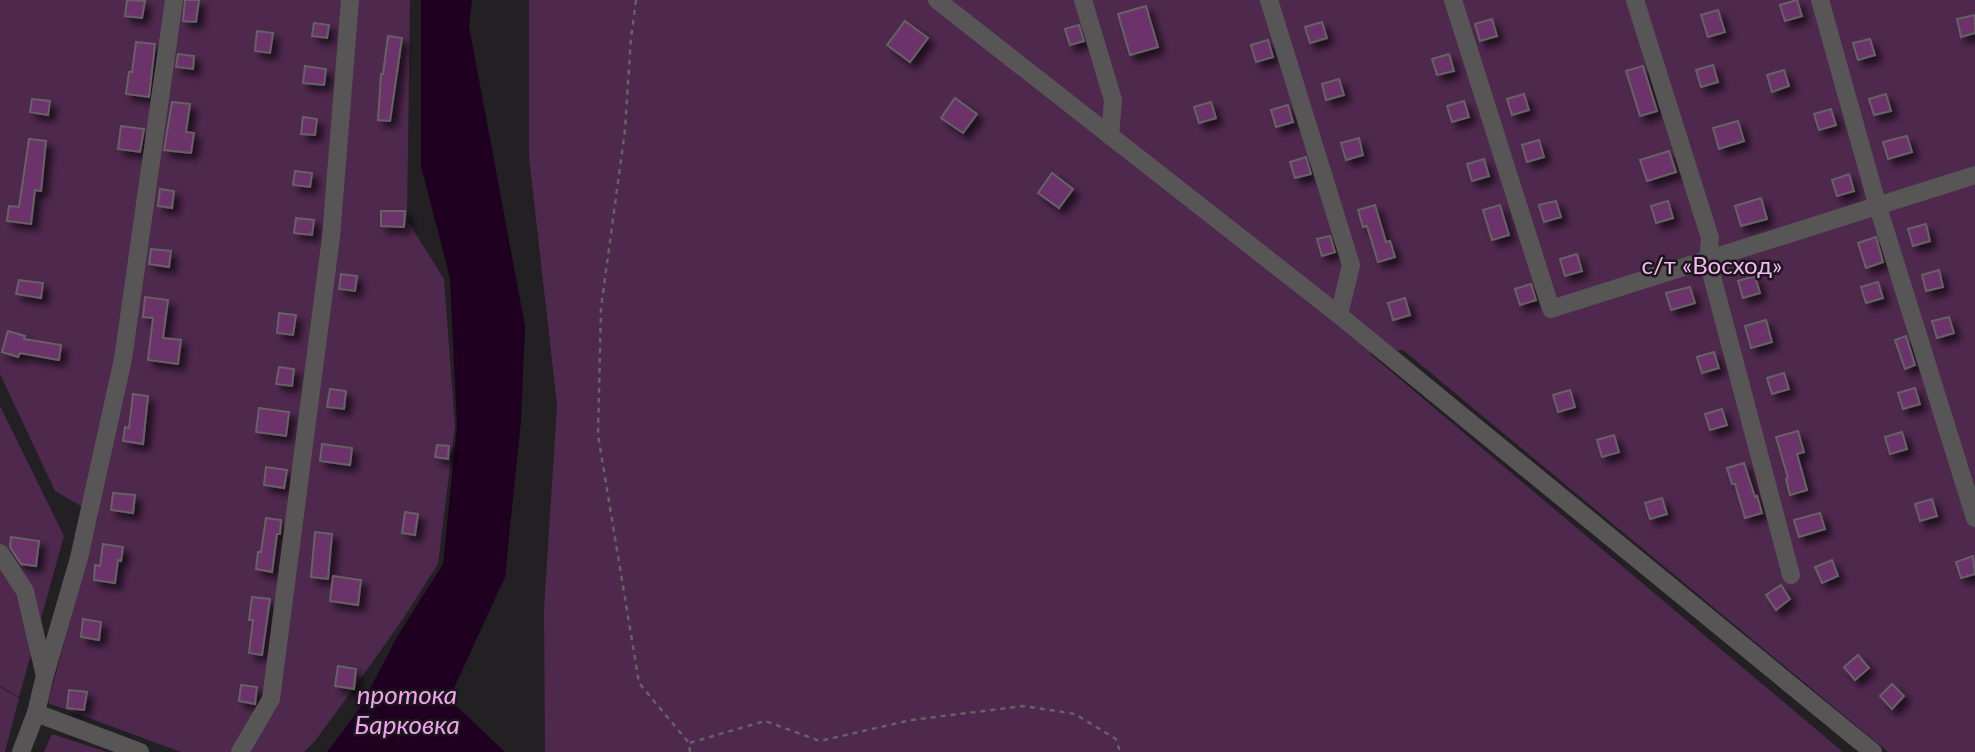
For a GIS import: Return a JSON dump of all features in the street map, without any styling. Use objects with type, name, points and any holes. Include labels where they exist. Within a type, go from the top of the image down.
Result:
[{"type":"street","points":[[22,752],[36,713],[79,558],[123,359],[174,0]]},
{"type":"street","points":[[240,752],[271,699],[331,237],[350,0]]},
{"type":"street","points":[[937,0],[1339,316],[1872,752]]},
{"type":"street","points":[[1083,0],[1113,100],[1110,136]]},
{"type":"street","points":[[1269,0],[1351,265],[1339,316]]},
{"type":"street","points":[[1453,0],[1551,309],[1975,175]]},
{"type":"street","points":[[1635,0],[1710,238],[1708,261],[1791,575]]},
{"type":"street","points":[[1820,0],[1878,207],[1975,518]]},
{"type":"street","points":[[0,553],[25,591],[45,675]]},
{"type":"street","points":[[36,713],[140,752]]},
{"type":"path","points":[[636,0],[625,130],[601,307],[598,435],[639,683],[689,743],[690,752]]},
{"type":"path","points":[[689,743],[765,721],[820,741],[911,720],[1024,706],[1075,715],[1116,739],[1121,752]]},
{"type":"green space","points":[[0,0],[410,0],[407,220],[444,279],[455,426],[438,564],[359,681],[304,752],[181,752],[48,703],[98,516],[55,491],[0,374]]},
{"type":"green space","name":"с/т «Восход»","points":[[529,0],[1975,0],[1975,752],[1888,752],[1403,350],[1369,353],[1843,752],[545,752],[544,609],[557,405],[529,157]]},
{"type":"green space","points":[[0,406],[64,536],[19,697],[0,686]]},
{"type":"green space","points":[[0,687],[19,698],[5,752],[0,752]]},
{"type":"green space","points":[[52,734],[107,752],[44,752]]},
{"type":"water","name":"протока Барковка","points":[[421,0],[472,0],[469,26],[525,326],[521,421],[505,577],[449,699],[505,752],[327,752],[360,708],[397,637],[443,564],[457,425],[450,278],[421,166]]},
{"type":"building","points":[[127,0],[145,1],[142,18],[125,16]]},
{"type":"building","points":[[185,0],[199,0],[196,22],[183,21]]},
{"type":"building","points":[[1797,0],[1802,16],[1785,21],[1780,5]]},
{"type":"building","points":[[1146,6],[1158,47],[1130,55],[1118,14]]},
{"type":"building","points":[[1718,10],[1725,32],[1708,37],[1701,15]]},
{"type":"building","points":[[1975,15],[1975,33],[1961,37],[1957,19]]},
{"type":"building","points":[[1492,19],[1497,36],[1480,41],[1475,24]]},
{"type":"building","points":[[905,21],[928,38],[910,62],[887,45]]},
{"type":"building","points":[[1322,22],[1327,38],[1310,43],[1305,27]]},
{"type":"building","points":[[314,23],[329,25],[327,38],[312,36]]},
{"type":"building","points":[[1079,25],[1084,41],[1070,45],[1065,29]]},
{"type":"building","points":[[257,31],[273,33],[270,53],[255,51]]},
{"type":"building","points":[[388,36],[402,38],[390,121],[378,120],[381,74]]},
{"type":"building","points":[[1870,39],[1875,55],[1858,60],[1853,43]]},
{"type":"building","points":[[1268,40],[1273,57],[1256,62],[1251,45]]},
{"type":"building","points":[[136,42],[155,44],[149,97],[126,94]]},
{"type":"building","points":[[178,54],[194,56],[193,69],[176,67]]},
{"type":"building","points":[[1449,54],[1454,71],[1437,75],[1432,59]]},
{"type":"building","points":[[1713,65],[1718,82],[1701,87],[1696,70]]},
{"type":"building","points":[[305,66],[326,69],[324,85],[303,83]]},
{"type":"building","points":[[1643,66],[1657,111],[1640,116],[1626,71]]},
{"type":"building","points":[[1784,70],[1789,86],[1772,92],[1767,75]]},
{"type":"building","points":[[1339,79],[1344,95],[1326,100],[1322,84]]},
{"type":"building","points":[[1524,94],[1529,110],[1512,115],[1507,99]]},
{"type":"building","points":[[1886,94],[1891,111],[1874,115],[1869,99]]},
{"type":"building","points":[[955,98],[977,114],[963,133],[941,118]]},
{"type":"building","points":[[32,99],[50,101],[48,115],[30,112]]},
{"type":"building","points":[[1464,101],[1469,117],[1452,122],[1447,106]]},
{"type":"building","points":[[172,102],[190,104],[186,132],[194,133],[191,153],[164,150]]},
{"type":"building","points":[[1211,102],[1216,118],[1199,123],[1194,107]]},
{"type":"building","points":[[1288,105],[1293,122],[1276,127],[1271,110]]},
{"type":"building","points":[[1831,109],[1836,125],[1819,130],[1814,114]]},
{"type":"building","points":[[303,117],[317,119],[315,135],[301,134]]},
{"type":"building","points":[[1738,121],[1744,141],[1719,149],[1713,128]]},
{"type":"building","points":[[121,126],[144,129],[140,152],[118,149]]},
{"type":"building","points":[[1907,136],[1912,152],[1888,159],[1883,142]]},
{"type":"building","points":[[1359,138],[1363,155],[1346,160],[1341,143]]},
{"type":"building","points":[[29,139],[46,141],[41,191],[35,190],[31,224],[7,221],[9,206],[19,207]]},
{"type":"building","points":[[1539,140],[1544,157],[1527,162],[1522,145]]},
{"type":"building","points":[[1669,151],[1676,172],[1647,181],[1640,160]]},
{"type":"building","points":[[1306,157],[1311,174],[1295,178],[1290,162]]},
{"type":"building","points":[[1484,159],[1489,176],[1472,181],[1467,164]]},
{"type":"building","points":[[295,171],[312,173],[310,187],[293,185]]},
{"type":"building","points":[[1052,173],[1073,189],[1059,208],[1038,193]]},
{"type":"building","points":[[1849,174],[1854,191],[1837,196],[1832,180]]},
{"type":"building","points":[[160,189],[174,191],[172,208],[158,206]]},
{"type":"building","points":[[1761,198],[1767,219],[1741,226],[1735,206]]},
{"type":"building","points":[[1556,201],[1561,217],[1544,222],[1539,205]]},
{"type":"building","points":[[1668,201],[1673,218],[1656,223],[1651,206]]},
{"type":"building","points":[[1375,205],[1386,242],[1390,241],[1395,257],[1378,262],[1367,226],[1363,227],[1358,210]]},
{"type":"building","points":[[1500,205],[1509,235],[1492,240],[1483,210]]},
{"type":"building","points":[[381,211],[405,211],[404,227],[381,226]]},
{"type":"building","points":[[296,218],[314,220],[312,235],[294,233]]},
{"type":"building","points":[[1926,224],[1930,241],[1913,246],[1908,229]]},
{"type":"building","points":[[1330,236],[1335,252],[1322,256],[1317,239]]},
{"type":"building","points":[[1876,237],[1883,262],[1866,268],[1858,243]]},
{"type":"building","points":[[151,249],[171,251],[169,267],[149,264]]},
{"type":"building","points":[[1577,254],[1582,271],[1565,276],[1560,259]]},
{"type":"building","points":[[1939,270],[1943,287],[1926,291],[1922,275]]},
{"type":"building","points":[[341,274],[357,276],[355,291],[339,289]]},
{"type":"building","points":[[1755,276],[1760,293],[1743,298],[1738,281]]},
{"type":"building","points":[[19,280],[43,283],[41,298],[16,294]]},
{"type":"building","points":[[1878,282],[1883,298],[1866,303],[1861,287]]},
{"type":"building","points":[[1531,284],[1536,300],[1520,305],[1515,289]]},
{"type":"building","points":[[1690,287],[1695,303],[1671,310],[1666,293]]},
{"type":"building","points":[[145,297],[168,300],[163,338],[181,340],[178,364],[148,360],[153,318],[143,317]]},
{"type":"building","points":[[1405,298],[1410,315],[1393,320],[1388,303]]},
{"type":"building","points":[[279,313],[296,315],[293,335],[277,333]]},
{"type":"building","points":[[1949,317],[1954,333],[1937,338],[1932,321]]},
{"type":"building","points":[[1766,320],[1772,342],[1751,348],[1745,326]]},
{"type":"building","points":[[8,331],[25,336],[24,339],[61,345],[59,360],[20,353],[18,357],[2,352]]},
{"type":"building","points":[[1906,336],[1915,365],[1905,369],[1895,340]]},
{"type":"building","points":[[1714,352],[1719,368],[1702,373],[1697,357]]},
{"type":"building","points":[[279,367],[294,369],[292,386],[276,384]]},
{"type":"building","points":[[1784,373],[1789,389],[1772,394],[1767,378]]},
{"type":"building","points":[[1915,388],[1920,404],[1903,409],[1898,393]]},
{"type":"building","points":[[330,389],[346,391],[344,409],[327,407]]},
{"type":"building","points":[[1570,390],[1575,407],[1558,412],[1553,395]]},
{"type":"building","points":[[133,394],[148,396],[143,444],[123,441],[125,427],[129,428]]},
{"type":"building","points":[[259,408],[289,412],[286,436],[256,432]]},
{"type":"building","points":[[1722,409],[1727,425],[1710,430],[1705,414]]},
{"type":"building","points":[[1798,431],[1804,452],[1797,454],[1807,490],[1790,495],[1776,437]]},
{"type":"building","points":[[1902,432],[1907,449],[1890,454],[1885,437]]},
{"type":"building","points":[[1614,435],[1619,452],[1602,457],[1597,440]]},
{"type":"building","points":[[322,444],[352,448],[350,465],[320,461]]},
{"type":"building","points":[[437,445],[449,446],[448,459],[435,457]]},
{"type":"building","points":[[1744,463],[1762,513],[1745,518],[1735,484],[1732,484],[1727,468]]},
{"type":"building","points":[[266,467],[287,470],[284,488],[264,485]]},
{"type":"building","points":[[113,493],[135,495],[133,513],[111,510]]},
{"type":"building","points":[[1662,498],[1667,514],[1650,519],[1645,503]]},
{"type":"building","points":[[1932,499],[1937,516],[1920,521],[1915,504]]},
{"type":"building","points":[[405,512],[418,514],[415,535],[402,533]]},
{"type":"building","points":[[1820,513],[1825,529],[1799,537],[1794,520]]},
{"type":"building","points":[[266,518],[281,520],[272,572],[256,569]]},
{"type":"building","points":[[315,532],[332,534],[328,579],[311,577]]},
{"type":"building","points":[[11,537],[39,541],[36,566],[21,564],[10,547]]},
{"type":"building","points":[[103,544],[123,547],[115,583],[94,580],[95,565],[100,566]]},
{"type":"building","points":[[1973,556],[1975,574],[1961,578],[1956,562]]},
{"type":"building","points":[[1832,560],[1838,576],[1822,583],[1815,567]]},
{"type":"building","points":[[333,576],[361,580],[358,605],[330,601]]},
{"type":"building","points":[[1781,585],[1790,599],[1776,610],[1766,595]]},
{"type":"building","points":[[252,597],[270,599],[262,655],[249,653],[253,620],[249,620]]},
{"type":"building","points":[[83,619],[101,622],[99,640],[81,637]]},
{"type":"building","points":[[1858,655],[1869,668],[1855,680],[1844,667]]},
{"type":"building","points":[[338,666],[356,669],[354,689],[335,686]]},
{"type":"building","points":[[1892,684],[1904,696],[1892,709],[1880,696]]},
{"type":"building","points":[[241,685],[257,687],[255,704],[239,701]]},
{"type":"building","points":[[69,690],[87,692],[84,710],[67,708]]}]
